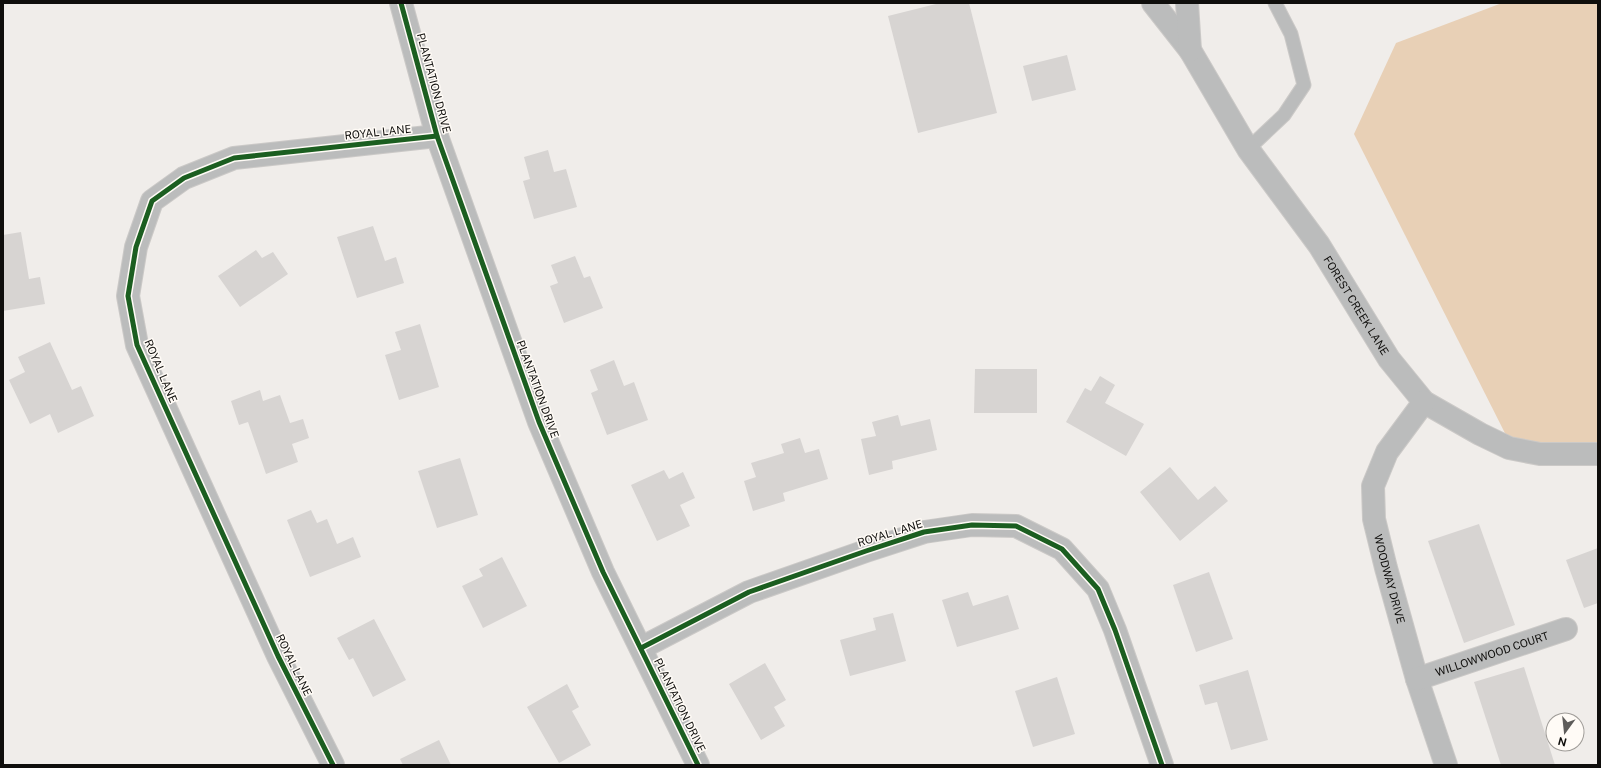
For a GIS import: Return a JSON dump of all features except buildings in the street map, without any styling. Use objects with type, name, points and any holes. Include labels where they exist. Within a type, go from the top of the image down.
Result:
[{"type":"street","name":"PLANTATION DRIVE","points":[[402,3],[437,136],[539,422],[603,572],[698,765]]},
{"type":"street","name":"FOREST CREEK LANE","points":[[1153,3],[1190,50],[1248,149],[1320,245],[1389,359],[1424,402],[1480,434],[1509,448],[1540,454],[1598,454]]},
{"type":"street","name":"FOREST CREEK LANE","points":[[1187,3],[1190,50]]},
{"type":"street","name":"ROYAL LANE","points":[[333,765],[278,656],[137,344],[128,296],[136,247],[152,200],[184,178],[234,158],[437,136]]},
{"type":"street","name":"WOODWAY DRIVE","points":[[1424,402],[1387,452],[1373,486],[1374,519],[1417,679],[1446,765]]},
{"type":"street","name":"ROYAL LANE","points":[[641,648],[749,592],[924,532],[972,525],[1016,526],[1062,549],[1098,589],[1115,630],[1162,765]]},
{"type":"street","name":"WILLOWWOOD COURT","points":[[1417,679],[1566,629]]},
{"type":"lane","points":[[1248,149],[1284,115],[1304,85],[1291,34],[1275,3]]},
{"type":"shaded area","points":[[1502,3],[1598,3],[1598,454],[1515,453],[1354,134],[1396,43]]},
{"type":"cycle path","points":[[401,3],[437,136],[539,422],[603,572],[698,765]]},
{"type":"cycle path","points":[[333,765],[278,656],[137,345],[128,296],[136,247],[152,201],[184,178],[234,158],[437,136]]},
{"type":"cycle path","points":[[641,648],[749,592],[924,532],[972,525],[1016,526],[1062,549],[1098,589],[1115,630],[1162,765]]}]
